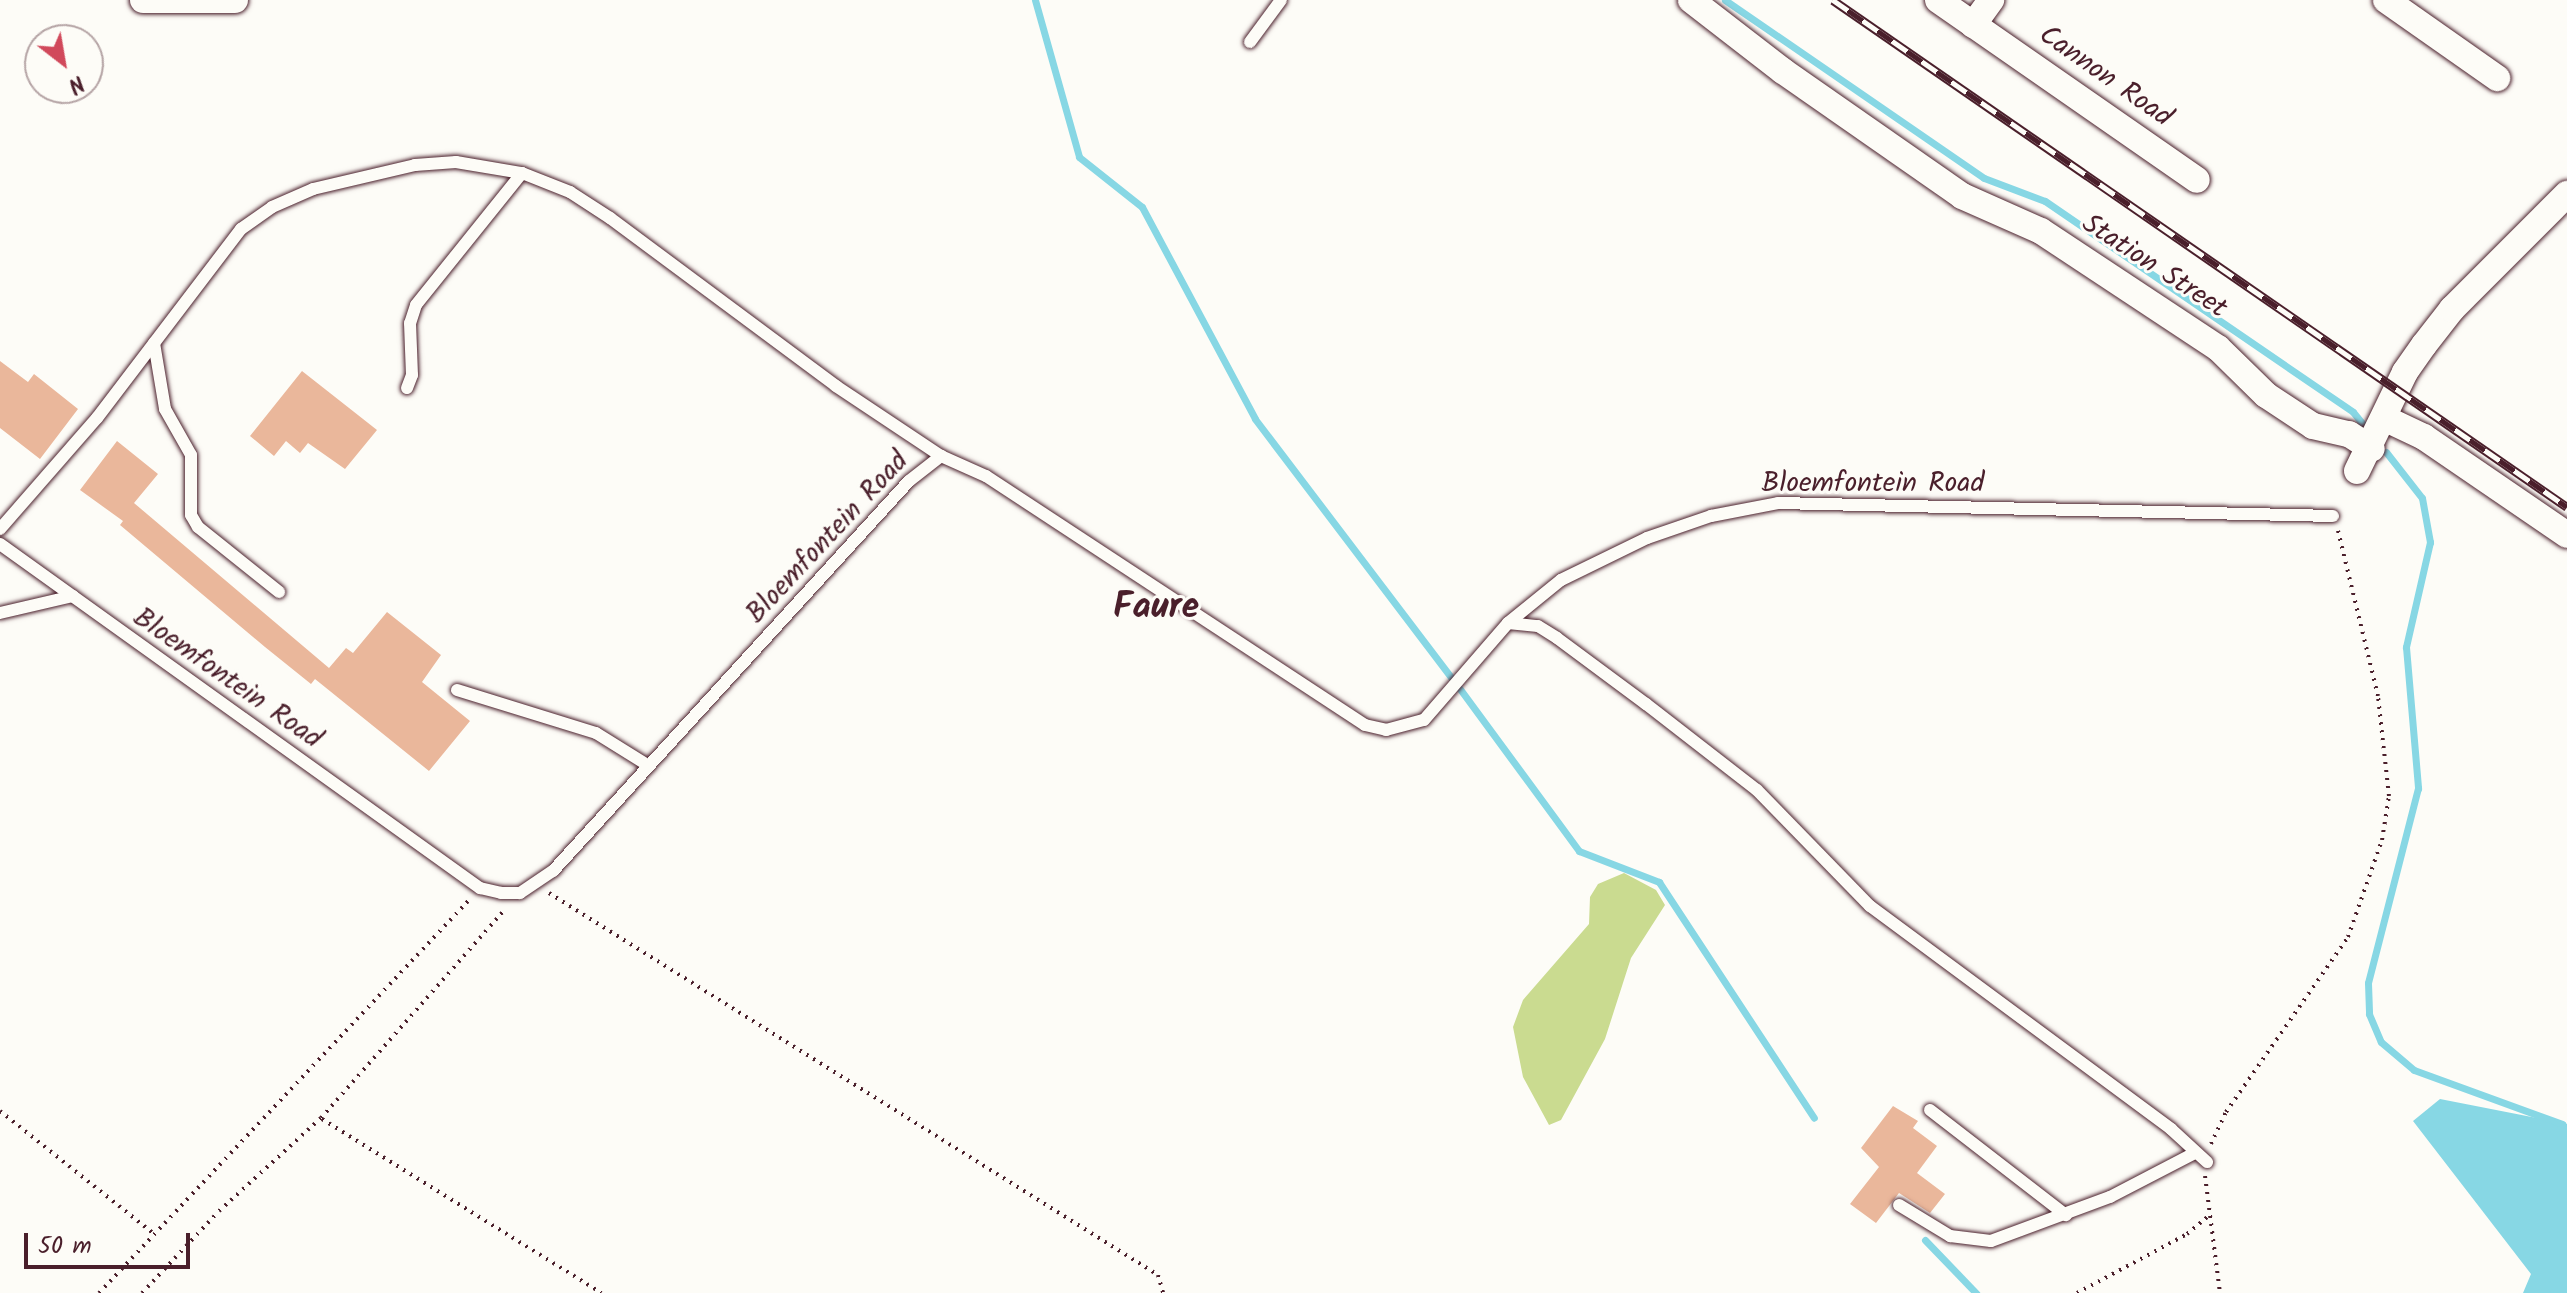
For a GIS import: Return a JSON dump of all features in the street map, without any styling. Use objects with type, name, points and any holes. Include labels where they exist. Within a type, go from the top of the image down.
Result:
[{"type":"street","points":[[143,0],[235,0]]},
{"type":"street","name":"Station Street","points":[[1691,0],[1783,71],[1962,196],[2041,231],[2218,348],[2266,395],[2313,426],[2349,434],[2372,449]]},
{"type":"street","name":"Cannon Road","points":[[1938,0],[2197,180]]},
{"type":"street","points":[[1973,25],[1991,0]]},
{"type":"street","points":[[2386,0],[2497,78]]},
{"type":"street","points":[[2357,471],[2372,449],[2405,372],[2452,309],[2567,194]]},
{"type":"street","points":[[2386,419],[2424,437],[2567,535]]},
{"type":"lane","points":[[1250,42],[1281,0]]},
{"type":"lane","points":[[0,529],[97,418],[241,229],[272,207],[313,189],[415,165],[456,162],[522,173],[557,185],[610,218],[836,386],[941,456]]},
{"type":"lane","points":[[407,388],[412,375],[410,323],[416,305],[522,173]]},
{"type":"lane","points":[[154,343],[165,409],[191,455],[191,515],[198,527],[279,592]]},
{"type":"lane","name":"Bloemfontein Road","points":[[0,544],[480,888],[520,893],[536,885],[909,481],[941,456],[986,476],[1365,725],[1386,730],[1424,720],[1508,623],[1561,580],[1647,538],[1711,516],[1778,503],[2333,516]]},
{"type":"lane","points":[[0,613],[73,596]]},
{"type":"lane","points":[[1508,623],[1538,626],[1557,638],[1757,790],[1870,906],[2171,1129],[2193,1154],[2207,1162]]},
{"type":"lane","points":[[457,690],[596,733],[649,766]]},
{"type":"lane","points":[[1930,1110],[2066,1215]]},
{"type":"lane","points":[[1899,1205],[1950,1236],[1970,1241],[1991,1241],[2066,1215],[2193,1154]]},
{"type":"path","points":[[2220,1293],[2207,1162],[2226,1112],[2306,1004],[2348,937],[2371,884],[2389,796],[2378,696],[2333,516]]},
{"type":"path","points":[[536,885],[1158,1275],[1163,1293]]},
{"type":"path","points":[[99,1293],[480,888]]},
{"type":"path","points":[[142,1293],[219,1211],[321,1118],[520,893]]},
{"type":"path","points":[[0,1111],[155,1234]]},
{"type":"path","points":[[321,1118],[601,1293]]},
{"type":"path","points":[[2077,1293],[2187,1234],[2210,1215]]},
{"type":"green space","points":[[1624,873],[1656,890],[1665,905],[1631,958],[1605,1039],[1561,1120],[1549,1125],[1523,1077],[1513,1027],[1523,1000],[1589,924],[1590,897],[1598,884]]},
{"type":"water","points":[[2440,1099],[2567,1124],[2567,1293],[2523,1293],[2531,1274],[2413,1121]]},
{"type":"building","points":[[0,361],[28,382],[34,374],[78,409],[40,459],[0,428]]},
{"type":"building","points":[[302,371],[377,430],[345,469],[308,443],[300,453],[286,441],[274,456],[250,436]]},
{"type":"building","points":[[117,441],[158,474],[134,503],[329,668],[346,648],[353,653],[387,612],[441,655],[422,682],[470,721],[429,771],[315,679],[311,684],[265,647],[120,525],[123,521],[80,490]]},
{"type":"building","points":[[1893,1106],[1918,1121],[1913,1128],[1937,1146],[1917,1173],[1945,1194],[1930,1213],[1899,1193],[1876,1223],[1850,1204],[1879,1167],[1861,1148]]},
{"type":"waterway","points":[[1035,0],[1079,157],[1142,207],[1255,419],[1451,677]]},
{"type":"waterway","points":[[1725,0],[1984,178],[2045,201],[2353,412],[2366,428]]},
{"type":"waterway","points":[[2386,452],[2422,498],[2430,542],[2406,647],[2418,788],[2368,983],[2369,1014],[2381,1042],[2414,1070],[2562,1124]]},
{"type":"waterway","points":[[1460,689],[1579,851],[1659,882],[1814,1118]]},
{"type":"waterway","points":[[1925,1240],[1976,1293]]},
{"type":"railway","points":[[1833,0],[2567,507]]},
{"type":"district","name":"Faure","points":[[1156,608]]}]
